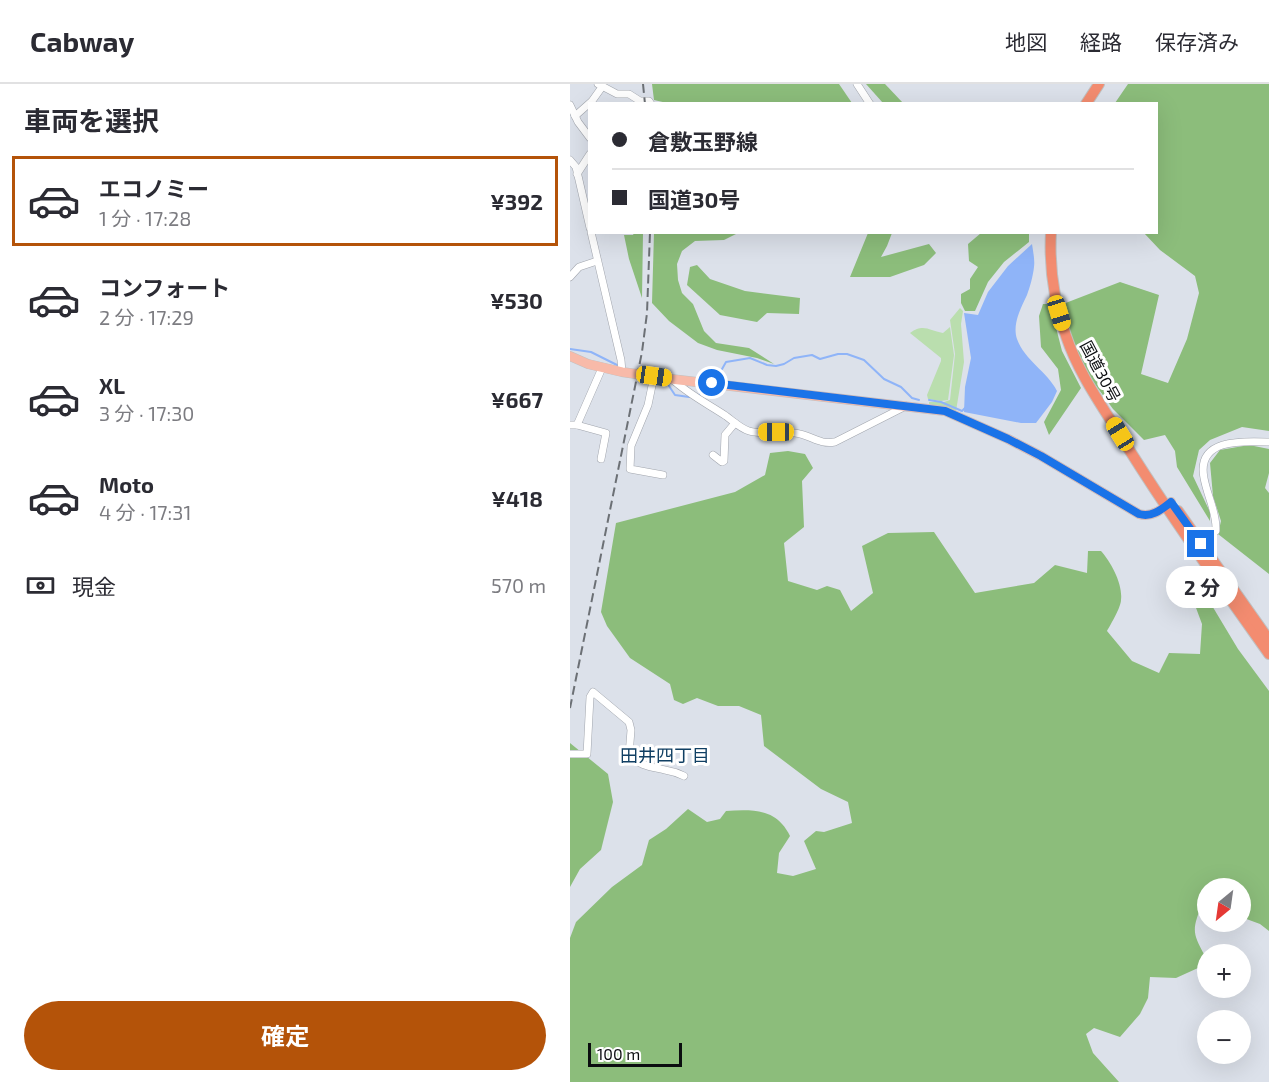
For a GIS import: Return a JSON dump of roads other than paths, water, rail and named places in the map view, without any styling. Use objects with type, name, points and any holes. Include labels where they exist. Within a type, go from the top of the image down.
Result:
[{"type":"highway","points":[[1087,102],[1099,84]]},
{"type":"highway","name":"国道30号","points":[[1051,234],[1051,272],[1059,313],[1066,336],[1085,379],[1141,470],[1169,504],[1269,654]]},
{"type":"highway","name":"国道30号","points":[[1198,546],[1269,640]]},
{"type":"main road","points":[[570,356],[579,361],[622,372],[945,411],[1041,456],[1139,514],[1150,515],[1169,504]]},
{"type":"street","points":[[857,84],[869,102]]},
{"type":"street","points":[[590,102],[600,85],[617,94],[628,94],[640,101],[650,102]]},
{"type":"street","points":[[619,102],[621,94]]},
{"type":"street","points":[[575,116],[588,104]]},
{"type":"street","points":[[570,105],[588,135]]},
{"type":"street","points":[[570,160],[576,168],[588,221]]},
{"type":"street","points":[[577,174],[586,166]]},
{"type":"street","points":[[591,234],[622,372]]},
{"type":"street","points":[[570,277],[579,267],[597,261]]},
{"type":"street","points":[[601,459],[606,433],[573,425],[602,368]]},
{"type":"street","points":[[654,376],[648,405],[632,446],[630,469],[663,475]]},
{"type":"street","points":[[671,379],[687,392],[750,432],[793,432],[827,444],[906,406]]},
{"type":"street","points":[[713,455],[724,461],[725,435],[735,423]]},
{"type":"street","points":[[1198,546],[1216,531],[1203,475],[1207,457],[1212,450],[1227,443],[1269,442]]},
{"type":"street","points":[[570,754],[587,754],[590,697],[593,692],[629,722],[631,730],[629,755],[632,759],[651,768],[684,776]]},
{"type":"water","points":[[1032,244],[1033,274],[1018,316],[1017,339],[1025,354],[1057,391],[1052,402],[1036,423],[1021,423],[964,412],[965,387],[971,358],[964,313],[978,315],[988,292],[1008,266]]},
{"type":"waterway","points":[[570,349],[591,352],[617,365]]},
{"type":"waterway","points":[[717,378],[726,362],[750,358],[776,366],[794,358],[812,355],[820,359],[847,354],[864,360],[884,379],[901,387],[912,398],[919,400]]},
{"type":"waterway","points":[[667,383],[675,395],[689,397]]},
{"type":"waterway","points":[[699,395],[706,389]]},
{"type":"waterway","points":[[929,400],[941,402],[962,411],[967,406]]},
{"type":"railway","points":[[643,84],[645,102]]},
{"type":"railway","points":[[570,708],[642,352],[647,313],[650,234]]},
{"type":"district","name":"田井四丁目","points":[[665,755]]}]
